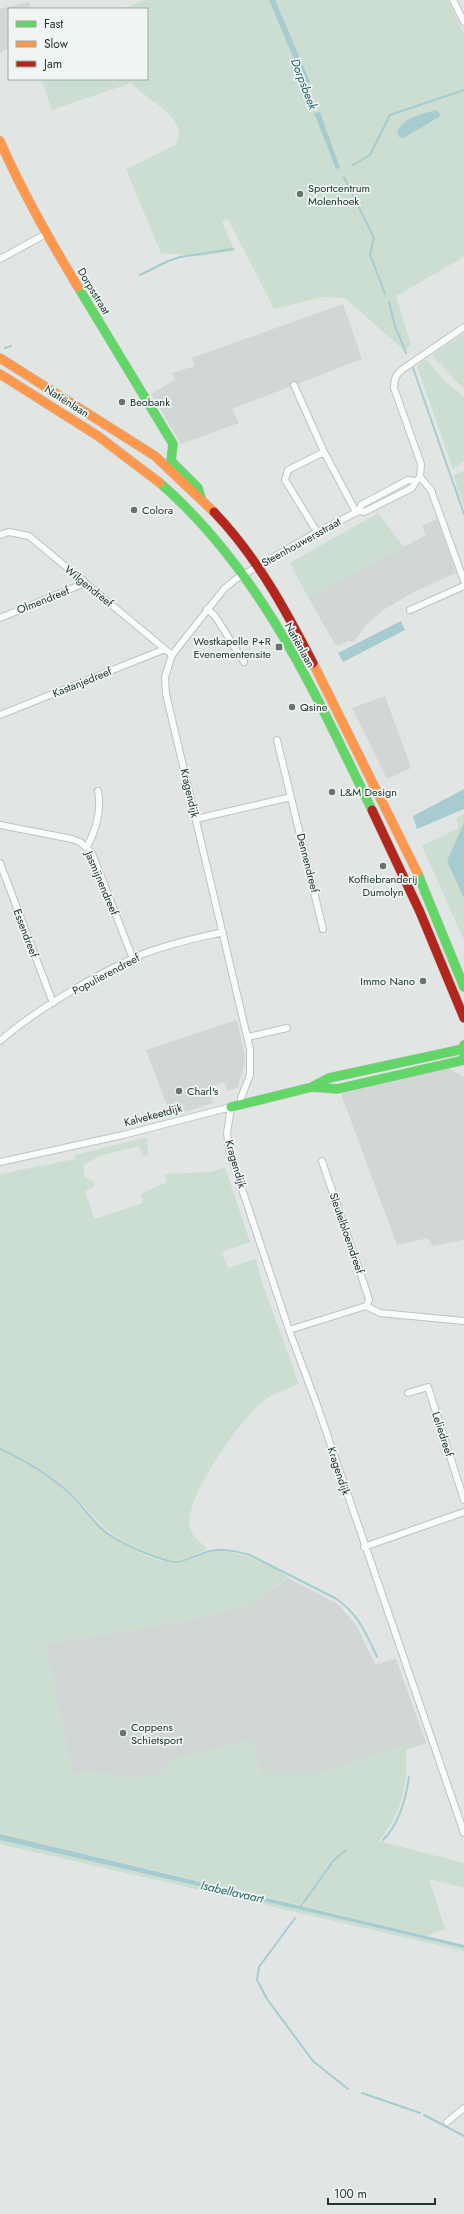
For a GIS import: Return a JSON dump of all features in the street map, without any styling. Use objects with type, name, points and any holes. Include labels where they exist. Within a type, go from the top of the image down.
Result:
[{"type":"main road","name":"Dorpsstraat","points":[[0,140],[17,180],[46,234],[172,444],[172,461],[198,488],[201,498]]},
{"type":"main road","name":"Natiënlaan","points":[[0,358],[155,456],[201,498],[236,535],[259,566],[285,609],[388,811],[427,893],[464,987]]},
{"type":"main road","name":"Natiënlaan","points":[[0,374],[90,429],[146,471],[187,508],[232,559],[244,575],[284,639],[378,818],[415,898],[464,1018]]},
{"type":"main road","points":[[155,456],[163,457],[171,451]]},
{"type":"main road","name":"Kalvekeetdijk","points":[[231,1107],[312,1087],[329,1078],[464,1053]]},
{"type":"street","points":[[453,0],[464,22]]},
{"type":"street","points":[[0,259],[46,234]]},
{"type":"street","points":[[464,327],[397,373],[394,380],[394,388],[421,464],[418,479],[432,490],[464,581]]},
{"type":"street","points":[[294,385],[324,452],[357,512]]},
{"type":"street","points":[[317,532],[285,480],[288,470],[324,452]]},
{"type":"street","name":"Steenhouwersstraat","points":[[244,575],[317,532],[357,512],[360,505],[408,480],[418,479]]},
{"type":"street","name":"Wilgendreef","points":[[0,536],[9,532],[29,536],[172,655]]},
{"type":"street","name":"Kragendijk","points":[[241,1104],[241,1098],[250,1075],[251,1058],[248,1036],[165,690],[166,669],[172,655],[224,589],[244,575]]},
{"type":"street","name":"Olmendreef","points":[[0,618],[80,585],[83,580]]},
{"type":"street","points":[[410,610],[464,586]]},
{"type":"street","points":[[207,609],[215,616],[244,662]]},
{"type":"street","name":"Kastanjedreef","points":[[0,716],[165,649]]},
{"type":"street","name":"Dennendreef","points":[[277,740],[323,929]]},
{"type":"street","points":[[87,847],[94,835],[101,805],[98,791]]},
{"type":"street","points":[[196,819],[291,797]]},
{"type":"street","name":"Jasmijnendreef","points":[[0,825],[72,838],[87,847],[92,853],[133,959]]},
{"type":"street","name":"Essendreef","points":[[0,863],[53,1003]]},
{"type":"street","name":"Populierendreef","points":[[0,1041],[13,1029],[53,1003],[133,959],[161,948],[223,932]]},
{"type":"street","points":[[248,1036],[287,1028]]},
{"type":"street","name":"Kragendijk","points":[[231,1107],[227,1133],[229,1150],[289,1330],[317,1405],[364,1546],[461,1816],[464,1833]]},
{"type":"street","name":"Kalvekeetdijk","points":[[0,1162],[93,1142],[231,1107]]},
{"type":"street","name":"Sleutelbloemdreef","points":[[322,1161],[367,1293],[369,1300],[366,1306]]},
{"type":"street","points":[[289,1330],[366,1306],[380,1313],[464,1321]]},
{"type":"street","name":"Leliedreef","points":[[408,1393],[428,1387],[464,1500]]},
{"type":"street","points":[[364,1546],[464,1512]]},
{"type":"street","points":[[447,2122],[464,2108]]},
{"type":"shaded area","points":[[29,2],[31,8],[8,8],[8,49],[0,53],[0,9]]},
{"type":"shaded area","points":[[343,304],[362,359],[232,409],[239,423],[181,444],[151,394],[175,380],[172,373],[195,366],[192,358]]},
{"type":"shaded area","points":[[437,519],[456,573],[414,592],[383,610],[366,625],[354,642],[348,641],[339,646],[335,644],[308,597],[426,535],[422,526]]},
{"type":"shaded area","points":[[385,696],[411,768],[387,779],[352,708]]},
{"type":"shaded area","points":[[237,1020],[245,1057],[238,1087],[228,1091],[224,1082],[208,1087],[213,1103],[171,1116],[146,1050]]},
{"type":"shaded area","points":[[448,1068],[464,1077],[464,1240],[432,1246],[428,1238],[397,1245],[341,1094],[365,1085]]},
{"type":"shaded area","points":[[288,1578],[338,1604],[356,1625],[375,1664],[396,1659],[426,1743],[405,1745],[319,1774],[260,1774],[253,1743],[171,1759],[159,1775],[132,1778],[89,1772],[72,1773],[45,1644],[180,1621],[234,1609],[275,1588]]},
{"type":"green space","name":"Sportcentrum Molenhoek","points":[[145,0],[448,0],[464,34],[464,257],[396,296],[411,345],[404,350],[345,298],[323,297],[274,309],[228,219],[222,222],[235,251],[200,256],[161,253],[126,169],[175,145],[179,136],[178,127],[173,119],[131,83],[52,110],[41,80],[148,80],[148,8],[125,8]]},
{"type":"green space","points":[[464,333],[464,389],[432,355]]},
{"type":"green space","points":[[426,359],[444,380],[464,397],[464,461],[453,469],[417,366]]},
{"type":"green space","points":[[464,471],[464,507],[453,475]]},
{"type":"green space","points":[[378,513],[404,547],[308,597],[290,563]]},
{"type":"green space","points":[[464,814],[464,940],[422,846],[459,828],[456,818]]},
{"type":"green space","points":[[147,1137],[148,1155],[143,1156],[139,1146],[100,1156],[83,1165],[85,1178],[95,1182],[94,1187],[85,1191],[94,1219],[143,1203],[141,1194],[167,1182],[165,1174],[210,1172],[225,1167],[250,1242],[222,1252],[228,1268],[256,1259],[263,1285],[299,1384],[276,1393],[263,1401],[253,1410],[228,1441],[204,1480],[195,1498],[190,1515],[191,1531],[207,1549],[177,1560],[156,1557],[116,1537],[61,1484],[36,1467],[0,1448],[0,1174],[75,1159],[75,1155]]},
{"type":"green space","points":[[0,1450],[57,1484],[108,1535],[142,1553],[159,1560],[172,1563],[210,1552],[229,1552],[263,1562],[281,1572],[288,1578],[254,1602],[234,1609],[180,1621],[45,1644],[72,1773],[89,1772],[132,1778],[159,1775],[171,1759],[248,1740],[253,1743],[260,1774],[319,1774],[401,1745],[426,1743],[406,1750],[406,1776],[402,1798],[393,1819],[379,1841],[464,1863],[464,1888],[429,1879],[445,1929],[427,1936],[304,1906],[305,1903],[302,1902],[300,1905],[0,1834]]},
{"type":"green space","points":[[0,1840],[464,1948],[464,1951],[0,1844]]},
{"type":"water","points":[[269,0],[275,0],[310,82],[305,85]]},
{"type":"water","points":[[436,110],[440,114],[439,117],[403,138],[399,137],[397,132],[404,123],[414,117]]},
{"type":"water","points":[[320,112],[340,168],[336,169],[314,113]]},
{"type":"water","points":[[401,621],[405,630],[343,662],[338,653]]},
{"type":"water","points":[[464,789],[464,809],[417,829],[413,816]]},
{"type":"water","points":[[464,823],[464,898],[447,861]]},
{"type":"water","name":"Isabellavaart","points":[[0,1834],[464,1945],[464,1948],[0,1840]]},
{"type":"waterway","points":[[353,165],[370,155],[390,115],[464,90]]},
{"type":"waterway","points":[[344,177],[374,238],[370,254],[385,294]]},
{"type":"waterway","points":[[140,275],[168,261],[180,257],[233,249]]},
{"type":"waterway","points":[[389,302],[395,326],[406,353]]},
{"type":"waterway","points":[[5,348],[11,346]]},
{"type":"waterway","points":[[413,368],[464,514]]},
{"type":"waterway","points":[[0,1449],[19,1458],[45,1474],[73,1497],[102,1529],[116,1539],[133,1548],[174,1562],[216,1550],[240,1552],[250,1555],[335,1598],[350,1610],[360,1624],[377,1657]]},
{"type":"waterway","points":[[383,1840],[389,1834],[401,1810],[409,1777]]},
{"type":"waterway","points":[[301,1906],[334,1860],[346,1850]]},
{"type":"waterway","points":[[295,1918],[259,1967],[257,1980],[267,1999],[313,2061],[348,2089]]},
{"type":"waterway","points":[[362,2093],[420,2113]]},
{"type":"waterway","points":[[424,2115],[464,2136]]},
{"type":"traffic: fast","points":[[78,287],[173,444],[171,461],[198,488],[201,498]]},
{"type":"traffic: fast","points":[[160,483],[196,517],[228,554],[256,594],[306,677],[372,810]]},
{"type":"traffic: fast","points":[[417,872],[464,987]]},
{"type":"traffic: fast","points":[[464,1045],[464,1058]]},
{"type":"traffic: fast","points":[[231,1107],[312,1087],[329,1078],[463,1049]]},
{"type":"traffic: fast","points":[[312,1087],[337,1089],[464,1060]]},
{"type":"traffic: slow","points":[[0,141],[17,179],[36,215],[78,287]]},
{"type":"traffic: slow","points":[[0,358],[155,456],[214,512]]},
{"type":"traffic: slow","points":[[0,374],[98,436],[160,483]]},
{"type":"traffic: slow","points":[[313,663],[417,872]]},
{"type":"traffic: jam","points":[[214,512],[244,547],[257,565],[281,603],[313,663]]},
{"type":"traffic: jam","points":[[372,810],[420,912],[464,1018]]},
{"type":"place","name":"Sportcentrum Molenhoek","points":[[300,194]]},
{"type":"place","name":"Beobank","points":[[122,402]]},
{"type":"place","name":"Colora","points":[[134,510]]},
{"type":"place","name":"Westkapelle P+R Evenementensite","points":[[279,647]]},
{"type":"place","name":"Qsine","points":[[292,707]]},
{"type":"place","name":"L&M Design","points":[[332,792]]},
{"type":"place","name":"Koffiebranderij Dumolyn","points":[[383,866]]},
{"type":"place","name":"Immo Nano","points":[[423,981]]},
{"type":"place","name":"Charl's","points":[[179,1091]]},
{"type":"place","name":"Coppens Schietsport","points":[[123,1733]]},
{"type":"water label","name":"Dorpsbeek","points":[[304,84]]}]
